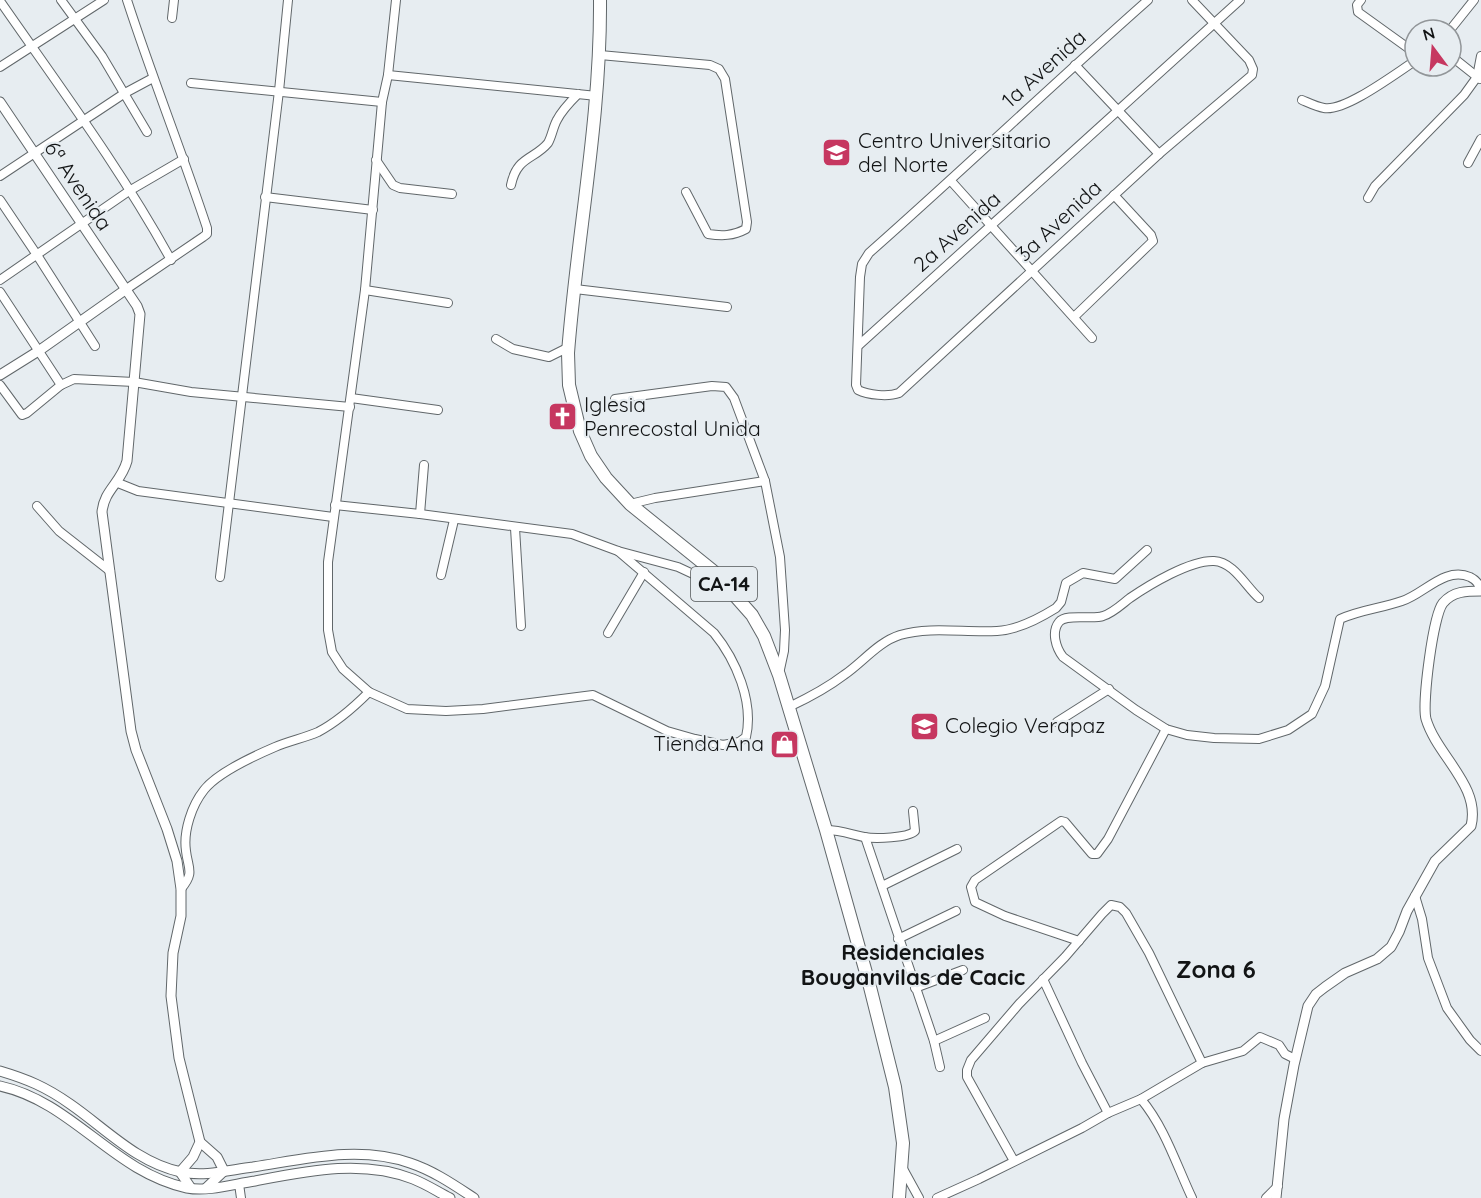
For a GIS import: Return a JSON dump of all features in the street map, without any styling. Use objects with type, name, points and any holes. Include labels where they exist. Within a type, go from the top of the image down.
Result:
[{"type":"highway","name":"CA-14","points":[[600,0],[597,96],[568,347],[569,385],[580,431],[591,456],[606,478],[630,504],[713,572],[752,615],[779,675],[826,830],[895,1087],[903,1143],[899,1198]]},
{"type":"street","points":[[61,0],[102,56],[147,132]]},
{"type":"street","points":[[0,68],[104,0]]},
{"type":"street","points":[[0,375],[40,350],[207,234],[184,159],[153,78],[127,0]]},
{"type":"street","points":[[172,18],[174,0]]},
{"type":"street","points":[[220,577],[288,0]]},
{"type":"street","points":[[396,0],[388,75],[382,102],[365,290],[328,562],[328,630],[332,652],[343,669],[369,692],[407,709],[446,711],[519,706],[593,695],[667,731],[723,745],[739,742],[746,737],[749,714],[741,683],[725,646],[714,633],[618,551]]},
{"type":"street","name":"1a Avenida","points":[[859,345],[862,264],[869,253],[1148,0]]},
{"type":"street","points":[[1192,0],[1214,22]]},
{"type":"street","name":"2a Avenida","points":[[859,345],[1240,0]]},
{"type":"street","points":[[1361,0],[1357,5],[1358,12],[1403,44]]},
{"type":"street","points":[[1460,18],[1474,0]]},
{"type":"street","points":[[0,1],[148,218],[171,260]]},
{"type":"street","name":"3a Avenida","points":[[859,345],[856,385],[858,390],[864,393],[893,395],[899,393],[1114,195],[1252,75],[1253,69],[1249,60],[1214,22]]},
{"type":"street","points":[[600,55],[710,65],[722,72],[747,222],[746,229],[738,234],[724,237],[708,234],[686,192]]},
{"type":"street","points":[[1368,198],[1375,186],[1479,78],[1481,56]]},
{"type":"street","points":[[1075,65],[1160,154]]},
{"type":"street","points":[[1463,65],[1479,78]]},
{"type":"street","points":[[1302,100],[1325,109],[1337,107],[1352,101],[1403,69]]},
{"type":"street","points":[[388,75],[597,96]]},
{"type":"street","points":[[0,176],[125,93],[153,78]]},
{"type":"street","points":[[191,83],[382,102]]},
{"type":"street","points":[[511,185],[517,168],[526,158],[549,141],[556,120],[578,94]]},
{"type":"street","name":"6ª Avenida","points":[[0,102],[137,306],[140,314],[128,461],[117,483],[107,492],[102,512],[131,731],[177,861],[181,889],[181,916],[173,952],[171,996],[179,1058],[200,1142]]},
{"type":"street","points":[[1468,163],[1481,139]]},
{"type":"street","points":[[0,280],[129,191],[184,159]]},
{"type":"street","points":[[376,160],[393,185],[400,188],[452,194]]},
{"type":"street","points":[[951,181],[1092,338]]},
{"type":"street","points":[[1074,317],[1153,241],[1151,235],[1114,195]]},
{"type":"street","points":[[265,197],[373,210]]},
{"type":"street","points":[[0,200],[95,346]]},
{"type":"street","points":[[575,289],[727,307]]},
{"type":"street","points":[[365,290],[448,303]]},
{"type":"street","points":[[0,292],[61,385]]},
{"type":"street","points":[[496,339],[513,349],[549,357],[568,347]]},
{"type":"street","points":[[0,385],[22,416],[61,385],[74,379],[134,382],[190,392],[241,397],[438,410]]},
{"type":"street","points":[[615,399],[712,386],[726,387],[734,398],[765,481],[780,557],[785,630],[779,675]]},
{"type":"street","points":[[420,514],[424,465]]},
{"type":"street","points":[[630,504],[765,481]]},
{"type":"street","points":[[117,483],[138,491],[333,516]]},
{"type":"street","points":[[335,505],[572,534],[618,551],[678,567],[708,581],[739,601]]},
{"type":"street","points":[[37,506],[59,531],[110,571]]},
{"type":"street","points":[[441,575],[454,520]]},
{"type":"street","points":[[515,528],[521,626]]},
{"type":"street","points":[[789,707],[819,693],[884,643],[898,636],[925,631],[1004,630],[1056,608],[1062,602],[1066,583],[1074,578],[1083,573],[1115,579],[1147,550]]},
{"type":"street","points":[[1259,598],[1228,566],[1214,561],[1176,571],[1104,616],[1065,618],[1059,622],[1055,635],[1058,650],[1087,675],[1166,729],[1187,735],[1214,738],[1258,739],[1288,730],[1312,714],[1325,686],[1340,619],[1406,600],[1449,576],[1461,575],[1473,578],[1481,591],[1456,594],[1444,602],[1440,608],[1436,621],[1424,705],[1431,731],[1474,792],[1476,813],[1470,826],[1435,861],[1415,896],[1391,947],[1377,959],[1345,973],[1316,994],[1308,1006],[1284,1119],[1276,1198]]},
{"type":"street","points":[[608,633],[644,572]]},
{"type":"street","points":[[1057,722],[1109,689]]},
{"type":"street","points":[[181,889],[191,872],[186,850],[189,823],[196,802],[204,789],[229,771],[275,747],[318,732],[349,711],[369,692]]},
{"type":"street","points":[[1079,941],[1005,916],[975,902],[971,887],[975,880],[1060,821],[1065,822],[1092,854],[1097,855],[1108,839],[1166,729]]},
{"type":"street","points":[[826,830],[841,830],[865,837],[908,836],[915,831],[913,811]]},
{"type":"street","points":[[865,837],[940,1066]]},
{"type":"street","points":[[882,886],[957,849]]},
{"type":"street","points":[[1415,896],[1422,919],[1428,958],[1447,1008],[1458,1025],[1481,1051]]},
{"type":"street","points":[[1014,1161],[967,1077],[967,1070],[971,1060],[1111,905],[1120,907],[1126,913],[1149,953],[1202,1064]]},
{"type":"street","points":[[898,939],[956,911]]},
{"type":"street","points":[[915,988],[963,970]]},
{"type":"street","points":[[1043,979],[1108,1113]]},
{"type":"street","points":[[933,1041],[985,1018]]},
{"type":"street","points":[[937,1198],[1108,1113],[1141,1099],[1202,1064],[1243,1050],[1260,1037],[1279,1045],[1285,1054],[1295,1059]]},
{"type":"street","points":[[0,1071],[39,1085],[70,1104],[138,1155],[180,1172],[200,1174],[325,1156],[380,1155],[411,1163],[432,1172],[474,1198]]},
{"type":"street","points":[[0,1086],[60,1111],[126,1163],[148,1175],[191,1188],[238,1184],[316,1170],[363,1169],[413,1179],[450,1198]]},
{"type":"street","points":[[1141,1099],[1154,1114],[1191,1196],[1181,1198]]},
{"type":"street","points":[[180,1172],[193,1157],[200,1142],[217,1157],[224,1171]]},
{"type":"street","points":[[902,1166],[919,1198]]},
{"type":"street","points":[[205,1188],[224,1171]]},
{"type":"street","points":[[180,1172],[191,1188]]},
{"type":"street","points":[[238,1184],[241,1198]]},
{"type":"street","points":[[1266,1198],[1279,1185]]},
{"type":"place","name":"Centro Universitario del Norte","points":[[837,153]]},
{"type":"place","name":"Iglesia Penrecostal Unida","points":[[563,417]]},
{"type":"place","name":"Colegio Verapaz","points":[[924,726]]},
{"type":"place","name":"Tienda Ana","points":[[785,744]]},
{"type":"district","name":"Residenciales Bouganvilas de Cacic","points":[[913,964]]},
{"type":"district","name":"Zona 6","points":[[1216,970]]}]
